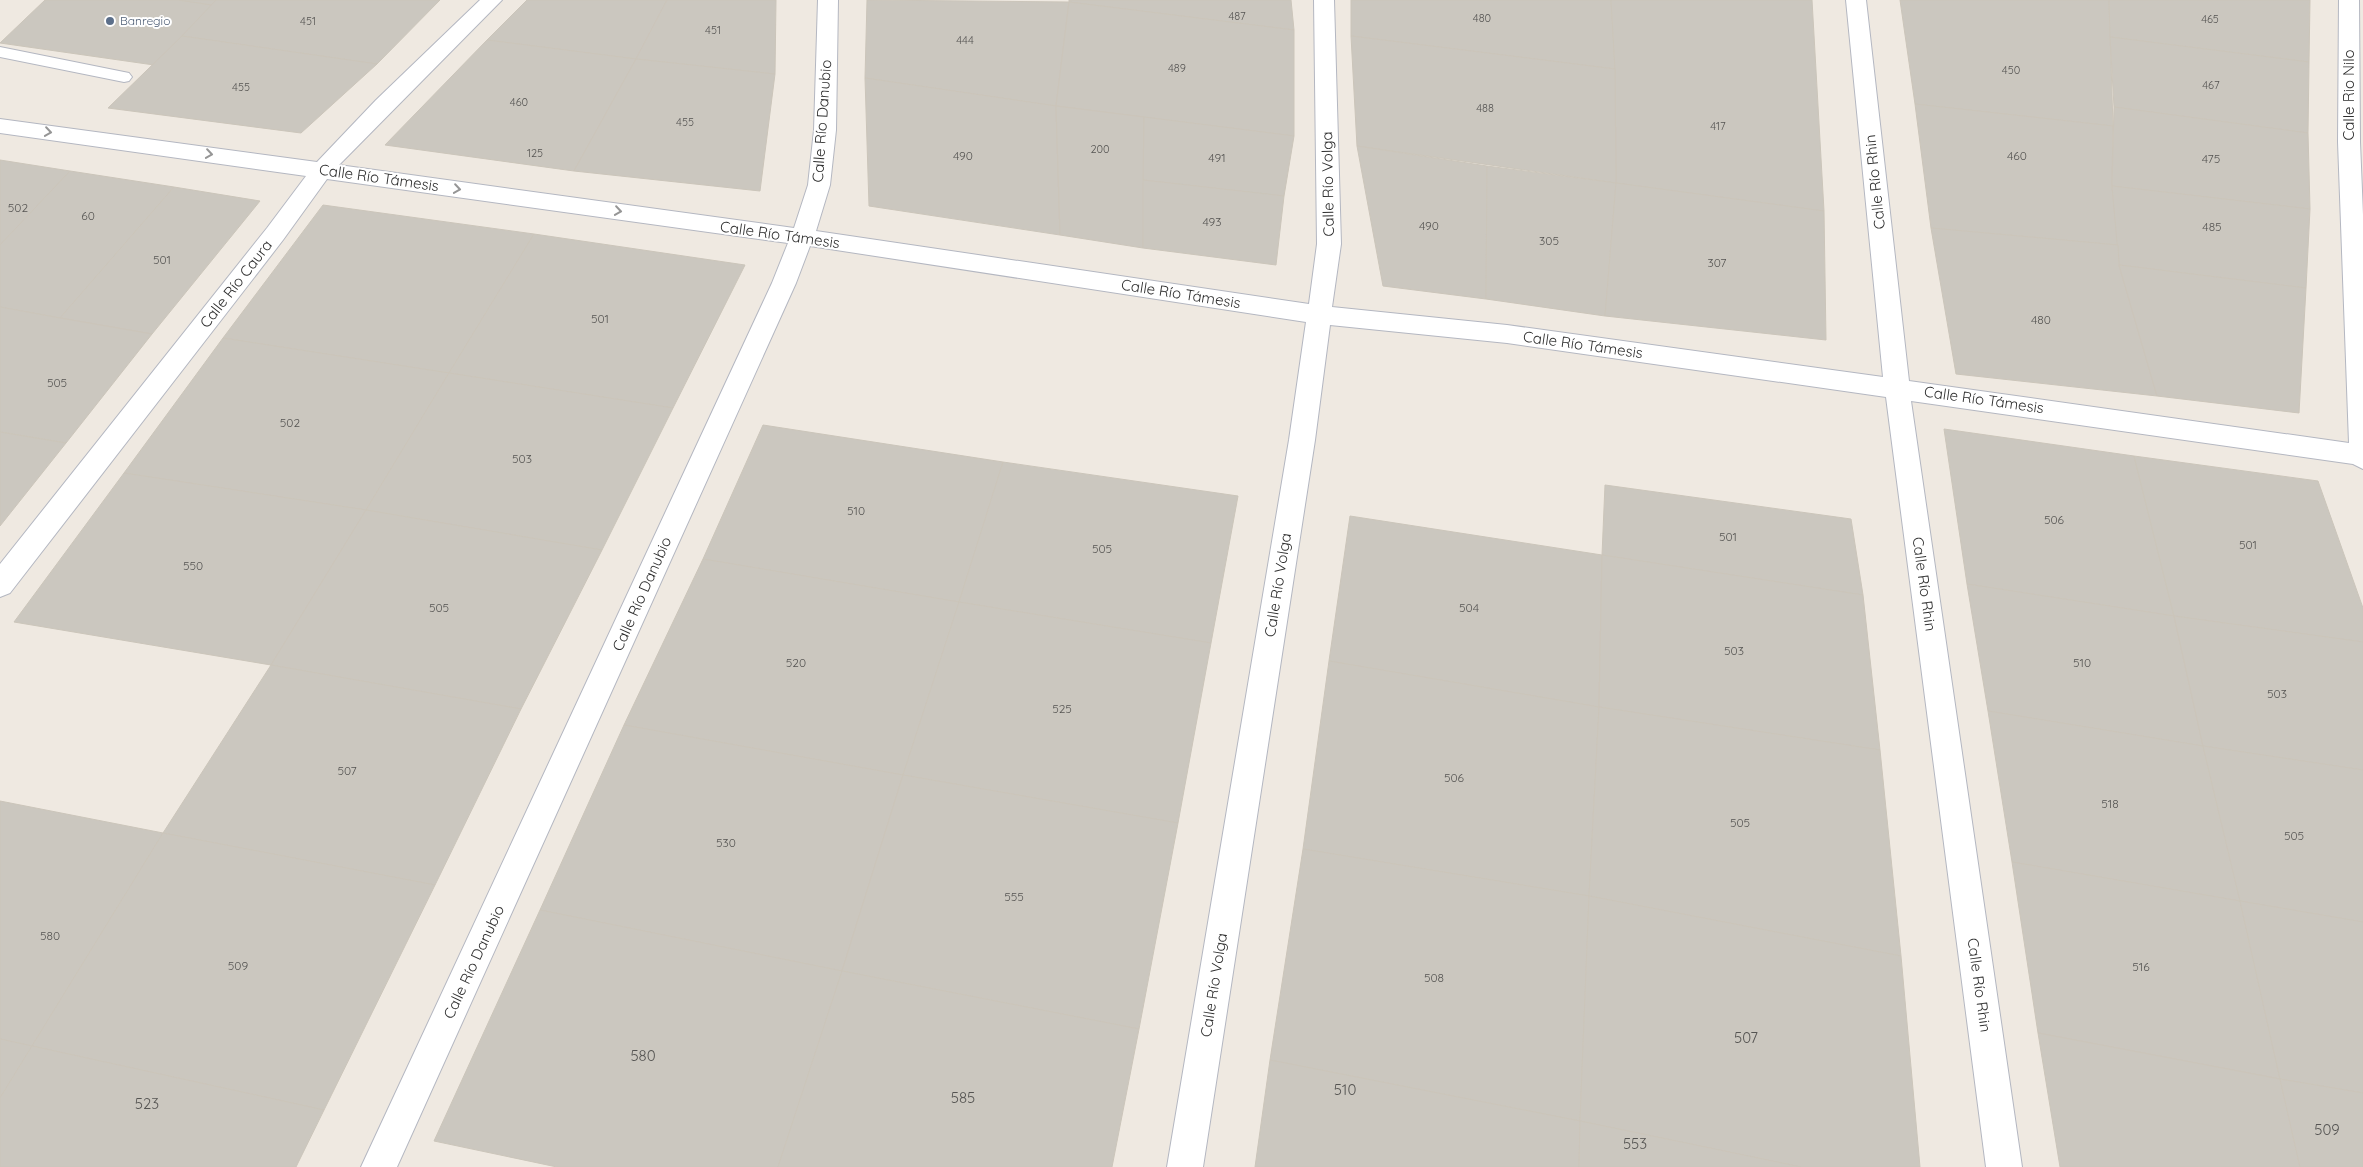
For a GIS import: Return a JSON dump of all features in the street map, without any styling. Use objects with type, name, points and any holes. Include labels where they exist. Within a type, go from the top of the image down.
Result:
[{"type":"street","name":"Calle Río Caura","points":[[0,586],[275,234],[322,170],[384,105],[492,0]]},
{"type":"street","name":"Calle Río Danubio","points":[[379,1167],[784,283],[802,237],[819,185],[824,130],[828,0]]},
{"type":"street","name":"Calle Río Volga","points":[[1185,1167],[1302,440],[1329,244],[1324,0]]},
{"type":"street","name":"Calle Río Rhin","points":[[1856,0],[1897,388],[2004,1167]]},
{"type":"street","name":"Calle Rio Nilo","points":[[2349,0],[2350,152],[2362,456]]},
{"type":"street","name":"Calle Río Támesis","points":[[0,126],[802,237],[1319,315],[1507,334],[1897,388],[2362,456]]},
{"type":"lane","points":[[0,52],[124,77]]},
{"type":"building","name":"Banregio","points":[[45,0],[179,0],[212,5],[154,65],[0,43]]},
{"type":"building","points":[[179,0],[216,0],[212,5]]},
{"type":"building","points":[[216,0],[440,0],[377,64],[182,36]]},
{"type":"building","points":[[527,0],[667,0],[636,59],[487,40]]},
{"type":"building","points":[[667,0],[776,0],[775,74],[636,59]]},
{"type":"building","points":[[867,0],[1069,2],[1056,106],[865,78]]},
{"type":"building","points":[[1069,0],[1291,0],[1294,30],[1069,2]]},
{"type":"building","points":[[1351,0],[1611,0],[1615,69],[1351,36]]},
{"type":"building","points":[[1611,0],[1812,0],[1824,211],[1616,183],[1615,69]]},
{"type":"building","points":[[1900,0],[2109,0],[2113,126],[1915,104]]},
{"type":"building","points":[[2109,0],[2310,0],[2309,62],[2110,37]]},
{"type":"building","points":[[1069,2],[1294,30],[1294,136],[1056,106]]},
{"type":"building","points":[[182,36],[377,64],[301,133],[108,108]]},
{"type":"building","points":[[1351,36],[1615,69],[1616,183],[1357,146]]},
{"type":"building","points":[[2110,37],[2309,62],[2308,133],[2114,107]]},
{"type":"building","points":[[487,40],[636,59],[574,171],[385,145]]},
{"type":"building","points":[[636,59],[775,74],[760,191],[574,171]]},
{"type":"building","points":[[865,78],[1056,106],[1060,235],[869,206]]},
{"type":"building","points":[[1915,104],[2113,126],[2112,186],[2118,245],[1931,228]]},
{"type":"building","points":[[1056,106],[1144,117],[1143,248],[1060,235]]},
{"type":"building","points":[[2114,107],[2308,133],[2310,209],[2112,186]]},
{"type":"building","points":[[1144,117],[1294,136],[1284,196],[1143,180]]},
{"type":"building","points":[[1357,146],[1487,166],[1486,299],[1383,286]]},
{"type":"building","points":[[0,160],[70,171],[0,245]]},
{"type":"building","points":[[1487,166],[1616,183],[1605,316],[1486,299]]},
{"type":"building","points":[[70,171],[174,187],[60,318],[0,307],[0,245]]},
{"type":"building","points":[[1143,180],[1284,196],[1276,265],[1143,248]]},
{"type":"building","points":[[1616,183],[1824,211],[1826,340],[1605,316]]},
{"type":"building","points":[[2112,186],[2310,209],[2306,288],[2119,265]]},
{"type":"building","points":[[174,187],[260,201],[152,334],[60,318]]},
{"type":"building","points":[[323,205],[534,234],[449,373],[223,338]]},
{"type":"building","points":[[1931,228],[2118,245],[2119,265],[2157,396],[1956,374]]},
{"type":"building","points":[[534,234],[745,265],[673,408],[449,373]]},
{"type":"building","points":[[2119,265],[2306,288],[2299,413],[2157,396]]},
{"type":"building","points":[[0,307],[152,334],[66,443],[0,432]]},
{"type":"building","points":[[223,338],[449,373],[366,510],[124,473]]},
{"type":"building","points":[[449,373],[673,408],[602,550],[366,510]]},
{"type":"building","points":[[763,425],[1003,462],[959,602],[703,559]]},
{"type":"building","points":[[1944,429],[2134,456],[2174,616],[1967,584]]},
{"type":"building","points":[[0,432],[66,443],[0,526]]},
{"type":"building","points":[[2134,456],[2318,481],[2363,608],[2363,642],[2174,616]]},
{"type":"building","points":[[1003,462],[1238,496],[1211,643],[959,602]]},
{"type":"building","points":[[124,473],[366,510],[271,665],[14,622]]},
{"type":"building","points":[[1605,485],[1851,519],[1863,595],[1602,555]]},
{"type":"building","points":[[366,510],[602,550],[521,709],[271,665]]},
{"type":"building","points":[[1350,516],[1602,555],[1599,707],[1329,661]]},
{"type":"building","points":[[1602,555],[1863,595],[1880,750],[1599,707]]},
{"type":"building","points":[[703,559],[959,602],[903,775],[624,725]]},
{"type":"building","points":[[1967,584],[2174,616],[2203,746],[1988,711]]},
{"type":"building","points":[[959,602],[1211,643],[1178,823],[903,775]]},
{"type":"building","points":[[2174,616],[2363,642],[2363,770],[2203,746]]},
{"type":"building","points":[[1329,661],[1599,707],[1589,896],[1303,849]]},
{"type":"building","points":[[271,665],[521,709],[435,885],[163,833]]},
{"type":"building","points":[[1599,707],[1880,750],[1901,956],[1589,896]]},
{"type":"building","points":[[1988,711],[2203,746],[2240,901],[2012,862]]},
{"type":"building","points":[[624,725],[903,775],[842,971],[540,910]]},
{"type":"building","points":[[2203,746],[2363,770],[2363,922],[2240,901]]},
{"type":"building","points":[[903,775],[1178,823],[1139,1029],[842,971]]},
{"type":"building","points":[[0,801],[163,833],[32,1046],[0,1039]]},
{"type":"building","points":[[163,833],[435,885],[324,1110],[32,1046]]},
{"type":"building","points":[[1303,849],[1589,896],[1580,1121],[1270,1060]]},
{"type":"building","points":[[2012,862],[2240,901],[2280,1079],[2038,1033]]},
{"type":"building","points":[[1589,896],[1901,956],[1920,1167],[1801,1167],[1580,1121]]},
{"type":"building","points":[[2240,901],[2363,922],[2363,1093],[2280,1079]]},
{"type":"building","points":[[540,910],[842,971],[778,1167],[557,1167],[434,1141]]},
{"type":"building","points":[[842,971],[1139,1029],[1112,1167],[778,1167]]},
{"type":"building","points":[[2038,1033],[2280,1079],[2300,1167],[2060,1167]]},
{"type":"building","points":[[0,1039],[32,1046],[0,1098]]},
{"type":"building","points":[[32,1046],[324,1110],[296,1167],[0,1167],[0,1098]]},
{"type":"building","points":[[1270,1060],[1580,1121],[1579,1167],[1255,1167]]},
{"type":"building","points":[[2280,1079],[2363,1093],[2363,1167],[2300,1167]]},
{"type":"building","points":[[1580,1121],[1801,1167],[1579,1167]]},
{"type":"place","name":"Banregio","points":[[110,21]]}]
